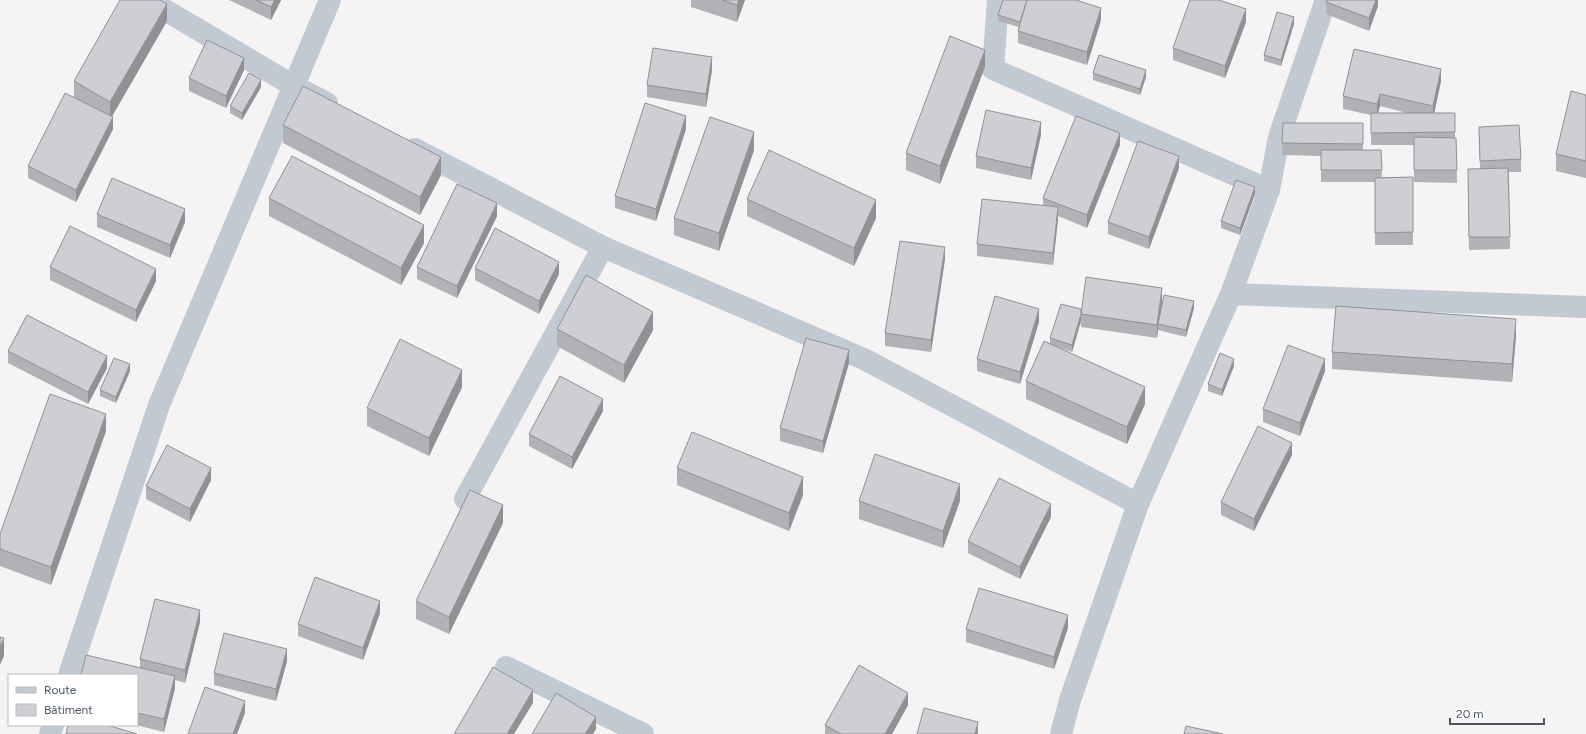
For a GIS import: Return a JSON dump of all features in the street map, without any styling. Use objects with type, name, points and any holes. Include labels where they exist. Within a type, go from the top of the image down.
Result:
[{"type":"street","points":[[148,0],[294,86],[343,111]]},
{"type":"street","points":[[69,674],[159,405],[330,0]]},
{"type":"street","points":[[998,0],[993,69],[1269,190]]},
{"type":"street","points":[[1061,734],[1070,700],[1138,504],[1231,294],[1269,190],[1279,137],[1326,0]]},
{"type":"street","points":[[399,141],[603,247],[864,359],[1138,504]]},
{"type":"street","points":[[465,499],[603,247]]},
{"type":"street","points":[[1231,294],[1586,307]]},
{"type":"street","points":[[506,667],[643,734]]},
{"type":"building","points":[[120,0],[160,0],[167,4],[110,102],[74,81]]},
{"type":"building","points":[[256,0],[275,0],[271,7]]},
{"type":"building","points":[[722,0],[739,0],[737,5]]},
{"type":"building","points":[[1003,0],[1027,0],[1020,22],[998,15]]},
{"type":"building","points":[[1027,0],[1076,0],[1101,8],[1087,52],[1018,31]]},
{"type":"building","points":[[1190,0],[1219,0],[1246,9],[1225,66],[1173,48]]},
{"type":"building","points":[[1327,0],[1376,0],[1369,18],[1326,2]]},
{"type":"building","points":[[1277,12],[1294,17],[1281,60],[1264,55]]},
{"type":"building","points":[[950,36],[985,50],[940,166],[906,153]]},
{"type":"building","points":[[207,40],[244,58],[226,96],[189,78]]},
{"type":"building","points":[[653,48],[712,57],[706,94],[647,85]]},
{"type":"building","points":[[1354,49],[1441,69],[1433,106],[1380,94],[1377,104],[1343,96]]},
{"type":"building","points":[[1099,55],[1146,70],[1140,89],[1093,73]]},
{"type":"building","points":[[249,73],[261,80],[242,113],[230,106]]},
{"type":"building","points":[[303,86],[441,157],[420,197],[283,125]]},
{"type":"building","points":[[1571,91],[1586,95],[1586,161],[1556,154]]},
{"type":"building","points":[[65,93],[113,117],[76,190],[28,166]]},
{"type":"building","points":[[645,103],[686,116],[656,209],[615,196]]},
{"type":"building","points":[[986,110],[1041,122],[1031,168],[976,156]]},
{"type":"building","points":[[1371,113],[1455,113],[1455,132],[1371,133]]},
{"type":"building","points":[[1076,116],[1120,133],[1087,215],[1043,198]]},
{"type":"building","points":[[710,117],[754,132],[719,233],[674,218]]},
{"type":"building","points":[[1283,123],[1363,123],[1363,144],[1282,143]]},
{"type":"building","points":[[1519,125],[1521,159],[1480,161],[1479,127]]},
{"type":"building","points":[[1414,137],[1456,138],[1457,170],[1414,170]]},
{"type":"building","points":[[1138,141],[1179,156],[1149,237],[1108,222]]},
{"type":"building","points":[[769,150],[876,200],[854,248],[747,199]]},
{"type":"building","points":[[1321,150],[1381,150],[1382,170],[1321,170]]},
{"type":"building","points":[[292,156],[424,225],[401,268],[269,198]]},
{"type":"building","points":[[1508,168],[1510,237],[1469,237],[1468,169]]},
{"type":"building","points":[[1413,177],[1413,232],[1375,233],[1375,178]]},
{"type":"building","points":[[112,178],[185,209],[170,245],[97,214]]},
{"type":"building","points":[[1236,180],[1255,187],[1240,228],[1221,221]]},
{"type":"building","points":[[457,184],[497,203],[457,286],[417,267]]},
{"type":"building","points":[[982,199],[1058,207],[1053,253],[977,244]]},
{"type":"building","points":[[70,226],[156,269],[136,310],[50,267]]},
{"type":"building","points":[[495,228],[559,262],[539,301],[475,268]]},
{"type":"building","points":[[900,241],[945,247],[931,340],[885,333]]},
{"type":"building","points":[[586,275],[653,312],[624,365],[557,329]]},
{"type":"building","points":[[1086,277],[1162,288],[1157,325],[1081,314]]},
{"type":"building","points":[[1164,295],[1194,301],[1186,330],[1158,324]]},
{"type":"building","points":[[995,296],[1039,309],[1020,372],[977,359]]},
{"type":"building","points":[[1061,304],[1081,309],[1081,314],[1072,345],[1050,338]]},
{"type":"building","points":[[1336,306],[1516,319],[1512,364],[1332,352]]},
{"type":"building","points":[[27,315],[107,356],[88,392],[8,351]]},
{"type":"building","points":[[806,338],[849,350],[823,441],[780,428]]},
{"type":"building","points":[[400,339],[462,370],[429,438],[367,408]]},
{"type":"building","points":[[1044,341],[1145,387],[1127,427],[1026,381]]},
{"type":"building","points":[[1288,345],[1325,359],[1300,423],[1263,409]]},
{"type":"building","points":[[1220,353],[1234,359],[1222,390],[1208,384]]},
{"type":"building","points":[[114,358],[130,364],[116,397],[100,390]]},
{"type":"building","points":[[560,376],[603,399],[572,457],[529,434]]},
{"type":"building","points":[[50,394],[106,414],[51,567],[0,549],[0,534]]},
{"type":"building","points":[[1258,426],[1292,443],[1254,519],[1221,502]]},
{"type":"building","points":[[692,432],[803,477],[789,513],[677,468]]},
{"type":"building","points":[[167,445],[211,468],[190,509],[146,486]]},
{"type":"building","points":[[875,454],[960,484],[943,531],[859,501]]},
{"type":"building","points":[[999,478],[1051,504],[1020,567],[968,541]]},
{"type":"building","points":[[470,490],[503,505],[449,617],[416,601]]},
{"type":"building","points":[[315,577],[380,601],[363,648],[298,624]]},
{"type":"building","points":[[979,588],[1068,615],[1054,657],[966,629]]},
{"type":"building","points":[[155,599],[200,610],[185,670],[140,659]]},
{"type":"building","points":[[224,633],[287,649],[276,689],[214,673]]},
{"type":"building","points":[[0,637],[4,638],[0,647]]},
{"type":"building","points":[[86,655],[175,676],[164,719],[138,713],[138,674],[81,674]]},
{"type":"building","points":[[859,665],[908,693],[885,734],[841,734],[825,725]]},
{"type":"building","points":[[493,667],[533,690],[507,734],[454,734]]},
{"type":"building","points":[[205,687],[245,701],[233,734],[188,734]]},
{"type":"building","points":[[556,693],[596,717],[585,734],[532,734]]},
{"type":"building","points":[[924,708],[978,722],[975,734],[917,734]]},
{"type":"building","points":[[68,726],[110,726],[137,734],[66,734]]},
{"type":"building","points":[[1186,726],[1223,734],[1184,734]]}]
